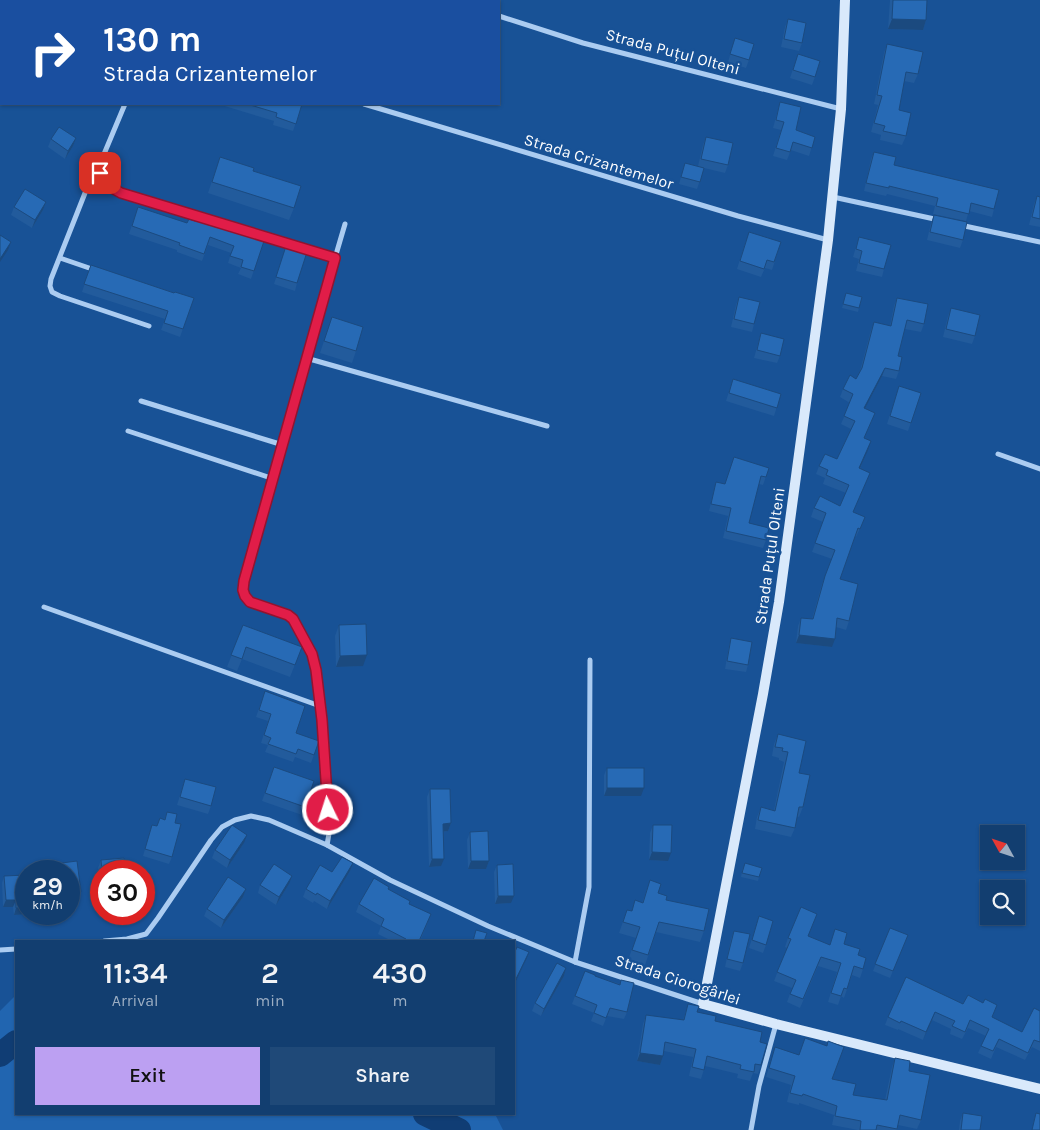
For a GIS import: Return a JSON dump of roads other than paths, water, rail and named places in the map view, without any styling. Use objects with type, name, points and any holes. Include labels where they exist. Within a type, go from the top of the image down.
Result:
[{"type":"street","name":"Strada Puțul Olteni","points":[[703,1004],[763,694],[778,602],[828,240],[841,109],[845,0]]},
{"type":"street","name":"Strada Puțul Olteni","points":[[500,16],[583,43],[841,109]]},
{"type":"street","points":[[125,105],[99,166],[100,173],[111,187],[121,193],[335,258]]},
{"type":"street","name":"Strada Crizantemelor","points":[[367,105],[738,216],[828,240]]},
{"type":"street","points":[[100,173],[87,188],[51,279],[50,286],[52,292],[149,326]]},
{"type":"street","points":[[832,197],[946,222]]},
{"type":"street","points":[[327,845],[330,828],[320,706],[316,670],[312,654],[293,619],[288,615],[250,602],[243,590],[306,358],[345,224]]},
{"type":"street","points":[[955,224],[1040,242]]},
{"type":"street","points":[[60,258],[97,271]]},
{"type":"street","points":[[306,358],[547,426]]},
{"type":"street","points":[[141,401],[283,445]]},
{"type":"street","points":[[128,431],[274,479]]},
{"type":"street","points":[[998,454],[1040,470]]},
{"type":"street","points":[[44,607],[320,706]]},
{"type":"street","points":[[575,962],[589,886],[590,660]]},
{"type":"street","name":"Strada Ciorogârlei","points":[[116,940],[146,934],[222,827],[235,820],[252,816],[269,820],[327,845],[399,884],[488,926],[575,962],[703,1004],[776,1024],[1040,1089]]},
{"type":"street","points":[[0,950],[15,948]]},
{"type":"street","points":[[751,1130],[759,1086],[776,1024]]},
{"type":"waterway","points":[[0,1055],[15,1043]]},
{"type":"waterway","points":[[427,1115],[459,1130]]}]
